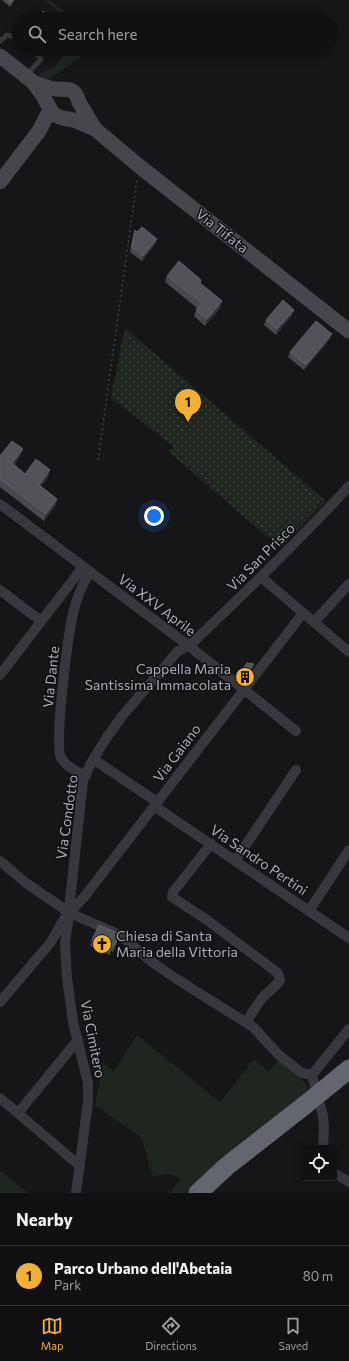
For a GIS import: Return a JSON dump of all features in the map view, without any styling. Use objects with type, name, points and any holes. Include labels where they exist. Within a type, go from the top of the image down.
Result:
[{"type":"highway","points":[[198,1193],[227,1166],[349,1069]]},
{"type":"street","name":"Via Tifata","points":[[0,56],[29,80],[57,113],[96,129]]},
{"type":"street","name":"Via Tifata","points":[[29,80],[58,90],[63,88],[72,90],[96,129],[139,166],[349,331]]},
{"type":"street","points":[[57,113],[51,96],[58,90]]},
{"type":"street","points":[[57,113],[70,117],[77,111],[79,102]]},
{"type":"street","points":[[0,182],[38,131],[57,113]]},
{"type":"street","name":"Via San Prisco","points":[[189,646],[261,578],[349,486]]},
{"type":"street","name":"Via XXV Aprile","points":[[0,504],[189,646],[296,731]]},
{"type":"street","points":[[0,673],[41,621],[86,569]]},
{"type":"street","name":"Via Dante","points":[[86,569],[73,614],[59,732],[59,748],[61,757],[65,763],[86,776]]},
{"type":"street","points":[[261,578],[349,652]]},
{"type":"street","points":[[314,622],[349,584]]},
{"type":"street","points":[[0,590],[41,621]]},
{"type":"street","name":"Via Gaiano","points":[[69,912],[85,896],[303,613]]},
{"type":"street","name":"Via Condotto","points":[[69,912],[83,781],[93,759],[123,715],[154,677],[178,651],[189,646]]},
{"type":"street","name":"Via Sandro Pertini","points":[[93,759],[235,861],[349,938]]},
{"type":"street","points":[[235,861],[296,770]]},
{"type":"street","points":[[211,844],[173,892],[172,897],[207,920],[278,972],[280,980],[262,998],[246,1022]]},
{"type":"street","points":[[309,911],[349,850]]},
{"type":"street","points":[[0,861],[26,883],[69,912],[120,935],[152,962],[175,978],[253,1027],[279,1055],[302,1073],[312,1075]]},
{"type":"street","points":[[0,1002],[51,942],[69,912]]},
{"type":"street","name":"Via Cimitero","points":[[69,912],[65,943],[67,978],[73,1022],[88,1083],[88,1102],[76,1193]]},
{"type":"street","points":[[312,1075],[349,1028]]},
{"type":"street","points":[[18,1113],[78,1040]]},
{"type":"street","points":[[312,1075],[323,1116],[323,1145]]},
{"type":"street","points":[[0,1098],[80,1166]]},
{"type":"street","points":[[337,1175],[349,1182]]},
{"type":"lane","points":[[0,41],[7,35],[12,36]]},
{"type":"lane","points":[[29,80],[41,59],[38,56]]},
{"type":"path","points":[[98,460],[139,166]]},
{"type":"shaded area","points":[[44,0],[50,0],[65,12],[59,12]]},
{"type":"shaded area","points":[[63,56],[81,56],[47,81],[38,74],[54,67]]},
{"type":"shaded area","points":[[125,328],[326,501],[280,548],[169,452],[173,446],[111,398]]},
{"type":"shaded area","points":[[137,1035],[220,1102],[254,1059],[268,1072],[279,1060],[300,1077],[309,1089],[238,1148],[188,1193],[170,1193],[181,1178],[170,1174],[152,1176],[142,1138],[95,1105],[103,1062],[114,1071]]},
{"type":"shaded area","points":[[0,1171],[28,1193],[0,1193]]},
{"type":"building","points":[[142,227],[157,239],[143,256],[132,247],[135,230],[137,232]]},
{"type":"building","points":[[179,261],[201,280],[200,283],[222,301],[207,319],[196,310],[202,303],[167,276]]},
{"type":"building","points":[[283,300],[294,310],[277,329],[266,320]]},
{"type":"building","points":[[316,321],[332,334],[306,365],[290,352]]},
{"type":"building","points":[[12,441],[23,449],[12,463],[25,474],[36,459],[50,470],[39,485],[57,499],[46,514],[0,479],[0,456]]},
{"type":"building","points":[[247,663],[254,664],[244,677],[240,673]]},
{"type":"building","points":[[99,925],[120,934],[112,948],[92,940]]},
{"type":"place","name":"Parco Urbano dell'Abetaia","points":[[188,422]]},
{"type":"place","name":"Cappella Maria Santissima Immacolata","points":[[245,677]]},
{"type":"place","name":"Chiesa di Santa Maria della Vittoria","points":[[102,944]]}]
